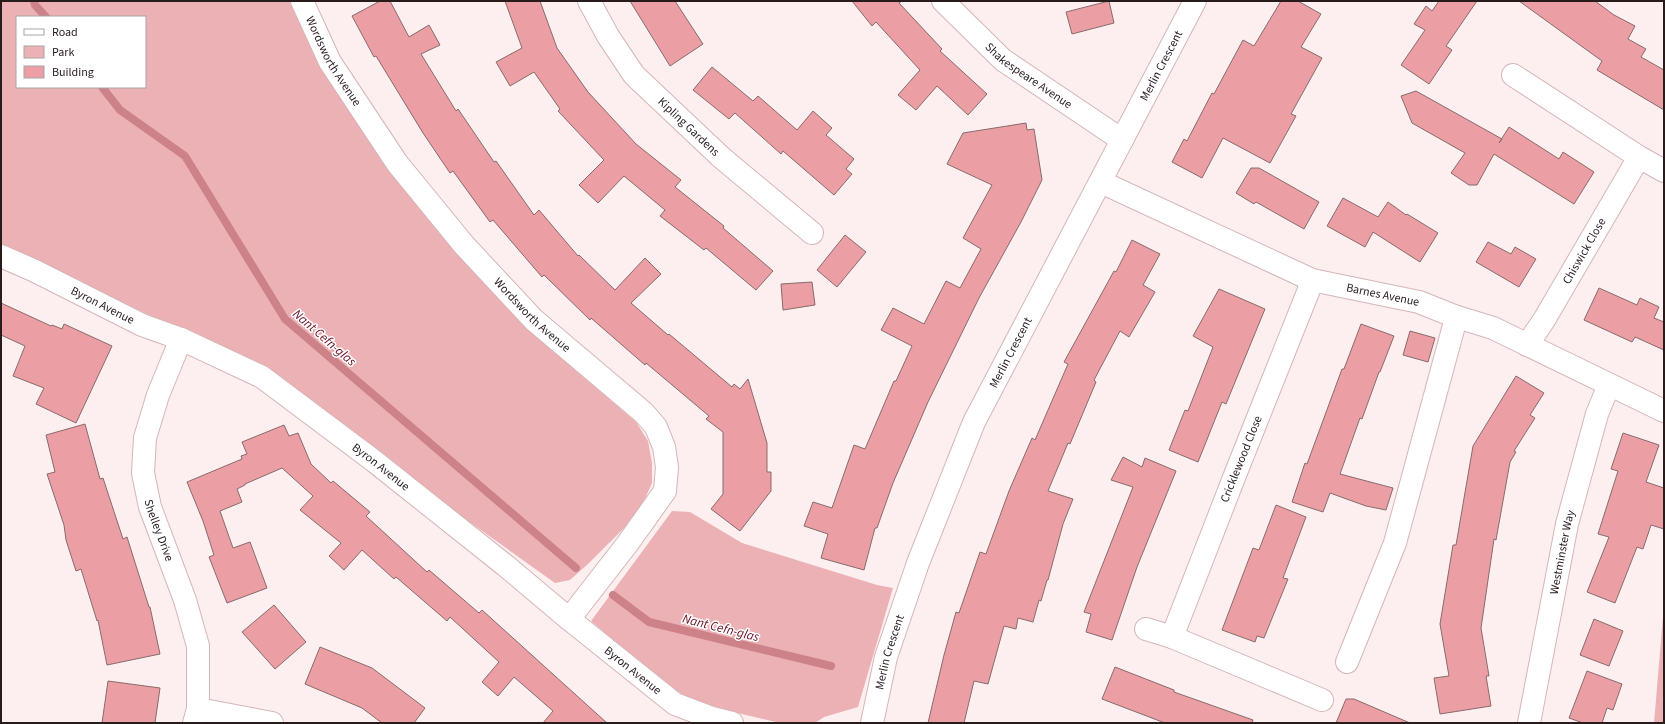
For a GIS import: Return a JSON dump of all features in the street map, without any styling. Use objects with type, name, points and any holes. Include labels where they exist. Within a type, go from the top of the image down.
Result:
[{"type":"street","name":"Wordsworth Avenue","points":[[302,1],[330,62],[397,163],[464,245],[534,320],[644,413],[656,427],[664,448],[667,467],[665,491],[628,543],[569,619]]},
{"type":"street","name":"Kipling Gardens","points":[[589,1],[608,36],[634,75],[722,158],[812,233]]},
{"type":"street","name":"Shakespeare Avenue","points":[[943,1],[1003,60],[1122,140]]},
{"type":"street","name":"Merlin Crescent","points":[[872,723],[886,657],[918,563],[974,422],[1195,1]]},
{"type":"street","points":[[1514,75],[1664,172]]},
{"type":"street","name":"Chiswick Close","points":[[1527,344],[1544,320],[1639,157]]},
{"type":"street","name":"Barnes Avenue","points":[[1101,182],[1312,280],[1419,302],[1454,316],[1493,328],[1664,411]]},
{"type":"street","name":"Byron Avenue","points":[[1,256],[35,271],[142,326],[181,339],[262,377],[374,461],[506,566],[569,619],[675,704],[712,718],[732,723]]},
{"type":"street","name":"Cricklewood Close","points":[[1172,638],[1234,475],[1312,280]]},
{"type":"street","points":[[1347,662],[1395,543],[1455,322],[1454,316]]},
{"type":"street","name":"Shelley Drive","points":[[181,339],[158,395],[145,438],[142,473],[150,507],[185,600],[198,646],[196,716]]},
{"type":"street","name":"Westminster Way","points":[[1529,723],[1567,524],[1597,414],[1609,384]]},
{"type":"street","points":[[1146,629],[1172,638],[1322,700]]},
{"type":"street","points":[[196,716],[272,723]]},
{"type":"green space","points":[[1,1],[291,1],[306,34],[509,307],[562,359],[636,422],[648,441],[652,463],[652,483],[643,503],[628,524],[570,580],[555,583],[422,488],[191,334],[1,248]]},
{"type":"green space","points":[[672,511],[690,512],[742,543],[877,585],[893,588],[858,707],[824,717],[815,723],[780,723],[686,701],[591,621]]},
{"type":"green space","points":[[1664,605],[1664,723],[1654,723]]},
{"type":"building","points":[[380,1],[390,1],[409,37],[429,25],[440,45],[421,54],[456,111],[458,109],[494,162],[496,161],[534,215],[539,210],[578,256],[579,255],[615,290],[645,258],[661,274],[631,303],[732,387],[734,384],[740,389],[748,379],[767,443],[767,472],[771,472],[771,491],[740,531],[711,509],[723,494],[723,432],[706,419],[709,416],[646,363],[645,365],[591,318],[590,320],[544,275],[542,277],[493,220],[490,222],[453,171],[450,173],[423,133],[376,56],[374,57],[352,16]]},
{"type":"building","points":[[505,1],[540,1],[557,48],[588,92],[636,144],[681,180],[675,187],[724,226],[723,228],[773,271],[756,290],[706,248],[704,250],[660,216],[665,210],[624,176],[598,203],[579,185],[604,160],[558,111],[560,109],[534,72],[510,86],[496,62],[522,48]]},
{"type":"building","points":[[630,1],[675,1],[703,44],[670,66]]},
{"type":"building","points":[[852,1],[902,1],[899,3],[942,49],[940,51],[987,94],[968,115],[937,86],[916,110],[898,95],[920,70],[876,22],[872,26]]},
{"type":"building","points":[[1109,1],[1114,23],[1072,34],[1066,12]]},
{"type":"building","points":[[1281,1],[1298,1],[1321,14],[1301,47],[1322,58],[1291,114],[1296,116],[1270,163],[1223,138],[1202,178],[1172,162],[1184,139],[1187,141],[1212,93],[1214,94],[1243,40],[1254,46]]},
{"type":"building","points":[[1439,1],[1477,1],[1446,46],[1452,50],[1429,84],[1401,65],[1425,30],[1414,24],[1426,6],[1432,11]]},
{"type":"building","points":[[1519,1],[1595,1],[1614,15],[1635,26],[1628,39],[1646,49],[1641,57],[1664,70],[1664,110],[1597,70],[1602,61]]},
{"type":"building","points":[[712,67],[753,101],[758,96],[797,130],[813,111],[832,128],[826,135],[854,159],[846,169],[852,174],[834,195],[783,151],[781,154],[735,113],[729,119],[693,90]]},
{"type":"building","points":[[1416,91],[1502,139],[1509,127],[1559,159],[1563,152],[1594,172],[1574,204],[1494,154],[1477,185],[1469,185],[1451,173],[1465,153],[1412,123],[1401,96]]},
{"type":"building","points":[[1026,123],[1027,130],[1034,129],[1042,180],[1021,222],[979,298],[928,402],[893,483],[877,528],[875,528],[864,570],[821,558],[828,534],[804,526],[813,502],[832,508],[854,445],[865,449],[894,381],[896,381],[912,346],[881,330],[893,308],[924,324],[946,281],[960,288],[981,249],[963,238],[992,185],[947,164],[963,133]]},
{"type":"building","points":[[1251,168],[1259,168],[1319,202],[1304,229],[1256,202],[1254,204],[1236,193]]},
{"type":"building","points":[[1343,198],[1378,217],[1388,202],[1406,215],[1407,214],[1438,233],[1420,262],[1373,232],[1365,247],[1327,226]]},
{"type":"building","points":[[845,235],[866,252],[837,287],[817,270]]},
{"type":"building","points":[[1132,240],[1160,254],[1143,285],[1155,292],[1129,337],[1120,331],[1094,380],[1096,382],[1048,491],[1073,499],[1063,524],[1048,580],[1041,601],[1039,600],[1033,622],[1018,618],[1016,629],[1004,626],[988,684],[974,681],[964,723],[928,723],[956,612],[959,613],[980,552],[986,554],[1009,491],[1032,438],[1035,440],[1068,364],[1064,362],[1114,271],[1116,272]]},
{"type":"building","points":[[1488,242],[1511,254],[1515,247],[1536,259],[1519,287],[1476,262]]},
{"type":"building","points":[[812,282],[815,305],[783,310],[781,284]]},
{"type":"building","points":[[1599,288],[1637,305],[1640,298],[1659,307],[1654,318],[1664,322],[1664,350],[1635,337],[1632,342],[1584,320]]},
{"type":"building","points":[[1219,289],[1265,309],[1226,404],[1222,402],[1198,462],[1169,450],[1185,410],[1188,411],[1213,347],[1193,336]]},
{"type":"building","points":[[1,303],[51,326],[52,325],[62,329],[64,324],[112,346],[76,423],[36,404],[44,388],[13,376],[25,346],[1,335]]},
{"type":"building","points":[[1361,324],[1394,336],[1362,419],[1360,418],[1340,474],[1393,488],[1386,510],[1366,506],[1330,493],[1323,512],[1292,502],[1305,463],[1307,464],[1342,369],[1344,369]]},
{"type":"building","points":[[1410,331],[1435,338],[1428,362],[1403,355]]},
{"type":"building","points":[[1516,376],[1544,393],[1530,415],[1535,418],[1514,451],[1516,452],[1510,462],[1496,540],[1494,539],[1481,628],[1489,676],[1486,676],[1491,706],[1440,714],[1434,678],[1449,676],[1440,624],[1453,545],[1456,545],[1473,446]]},
{"type":"building","points":[[85,424],[100,479],[103,478],[123,539],[127,537],[150,607],[160,654],[107,665],[98,620],[97,621],[81,569],[76,571],[66,540],[64,525],[47,474],[55,472],[46,435]]},
{"type":"building","points":[[284,425],[289,436],[298,433],[311,464],[331,483],[333,481],[370,512],[366,516],[427,572],[429,570],[479,613],[482,610],[607,723],[543,723],[553,711],[514,677],[498,696],[482,682],[499,662],[450,617],[447,621],[396,577],[394,579],[362,550],[344,570],[329,556],[341,543],[300,510],[313,496],[282,468],[237,489],[242,502],[220,511],[233,548],[250,542],[267,588],[227,603],[209,557],[214,555],[203,521],[187,482],[242,459],[241,456],[247,454],[242,442]]},
{"type":"building","points":[[1623,433],[1659,445],[1646,482],[1664,488],[1664,529],[1651,525],[1643,549],[1637,547],[1615,603],[1587,592],[1609,537],[1598,534],[1618,471],[1611,469]]},
{"type":"building","points":[[1123,457],[1142,467],[1145,458],[1176,471],[1137,567],[1112,640],[1086,632],[1091,614],[1084,612],[1133,487],[1111,480]]},
{"type":"building","points":[[1276,505],[1306,517],[1283,578],[1288,579],[1264,638],[1257,636],[1255,642],[1222,630],[1253,548],[1259,550]]},
{"type":"building","points":[[274,605],[306,642],[275,669],[242,632]]},
{"type":"building","points":[[1594,619],[1623,631],[1609,666],[1580,655]]},
{"type":"building","points":[[320,647],[372,668],[425,708],[414,723],[382,723],[362,708],[305,684]]},
{"type":"building","points":[[1115,667],[1174,690],[1174,692],[1253,720],[1252,723],[1165,723],[1102,699]]},
{"type":"building","points":[[1587,671],[1622,684],[1613,710],[1607,708],[1602,723],[1583,723],[1569,718]]},
{"type":"building","points":[[108,681],[160,688],[155,723],[102,723]]},
{"type":"building","points":[[1346,699],[1354,699],[1410,723],[1336,723]]},
{"type":"waterway","name":"Nant Cefn-glas","points":[[34,1],[35,5],[45,16]]},
{"type":"waterway","name":"Nant Cefn-glas","points":[[103,88],[120,110],[185,156],[285,319],[576,568]]},
{"type":"waterway","name":"Nant Cefn-glas","points":[[613,595],[649,622],[831,666]]}]
